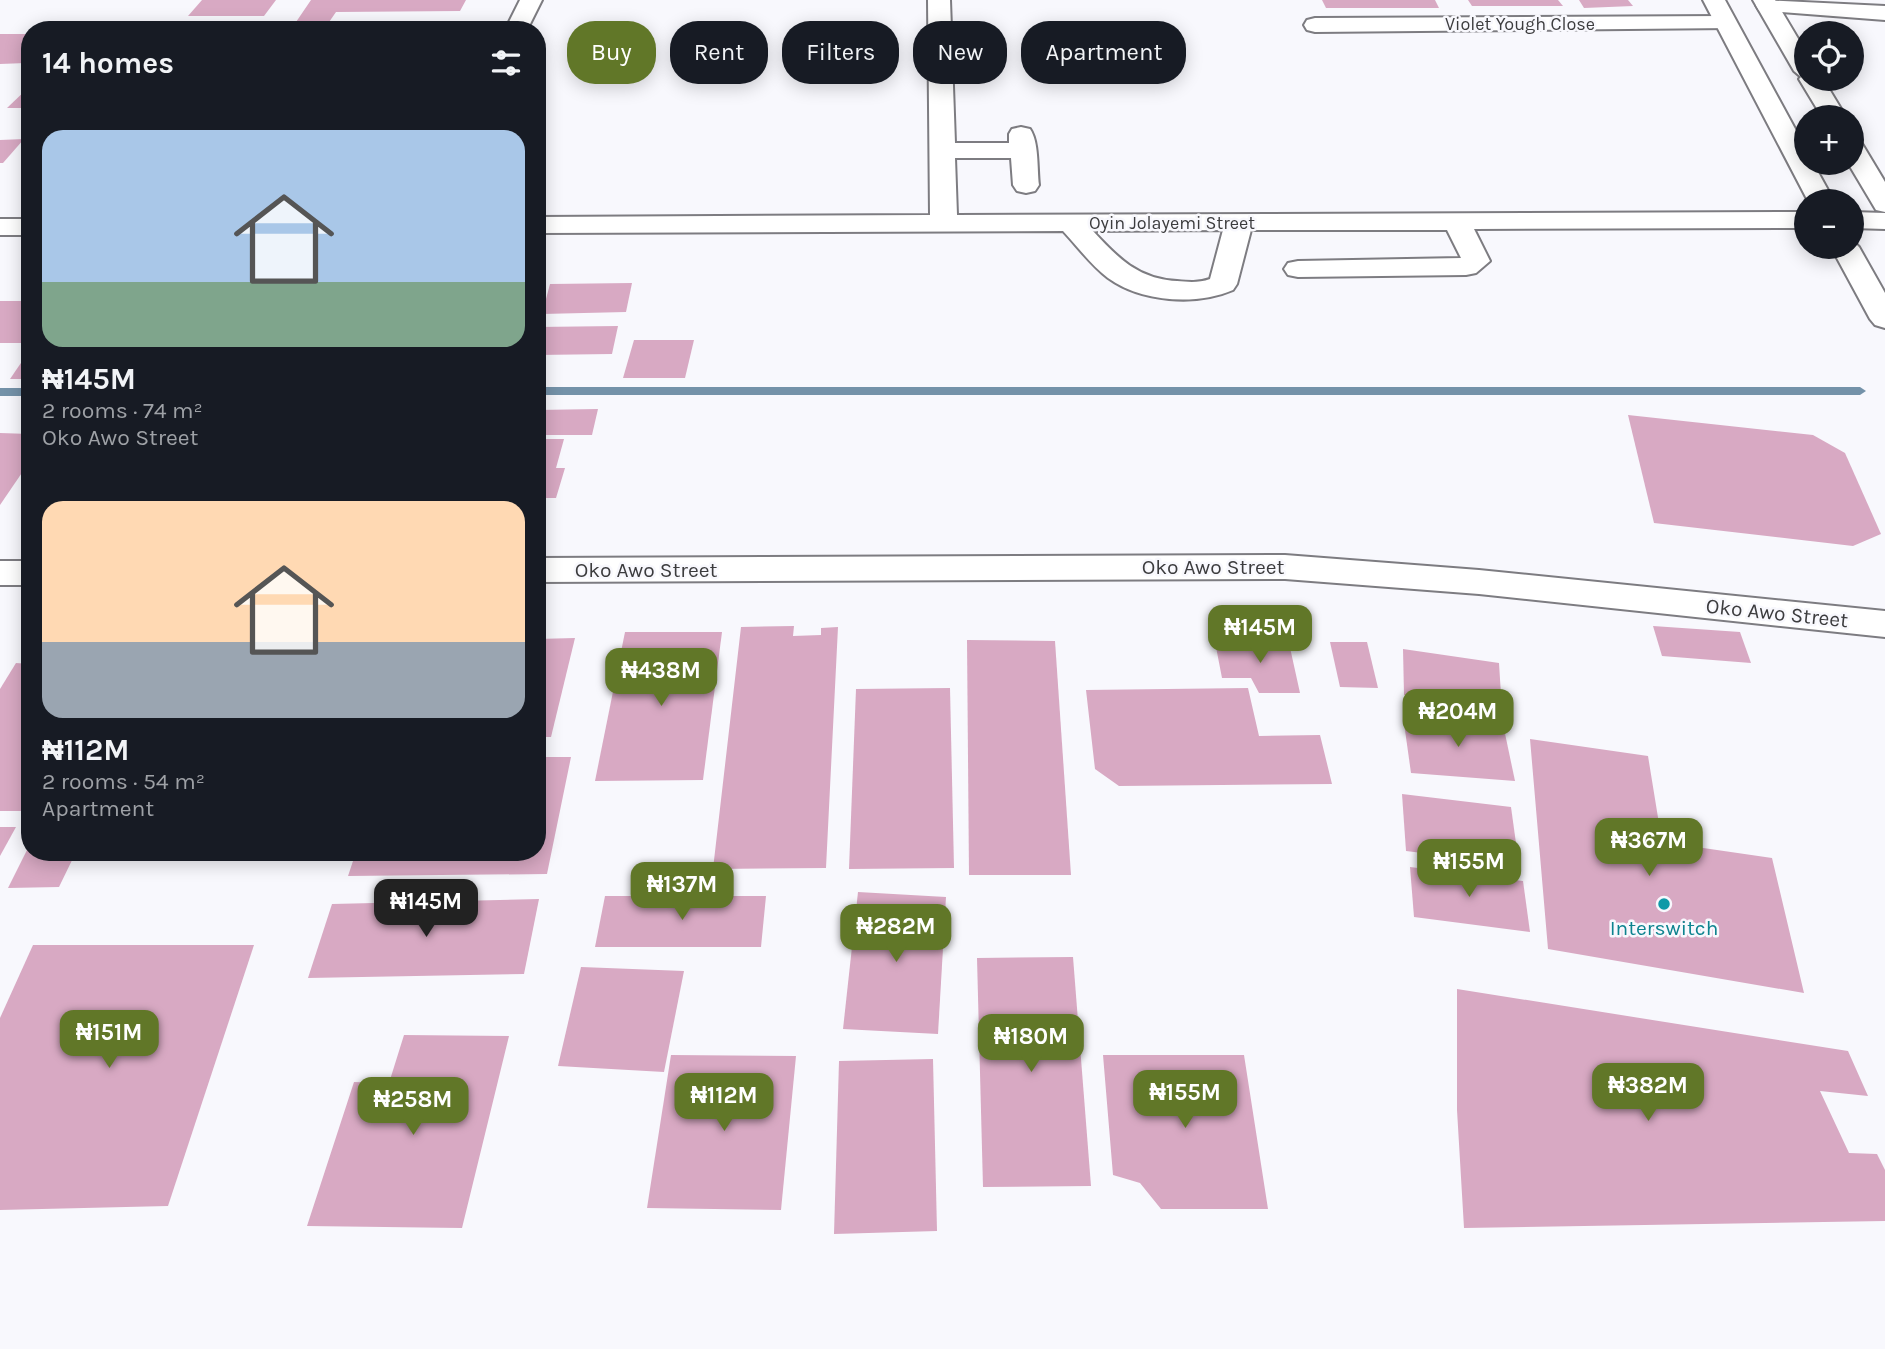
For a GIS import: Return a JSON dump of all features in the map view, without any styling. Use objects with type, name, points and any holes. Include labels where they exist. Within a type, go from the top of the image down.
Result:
[{"type":"street","points":[[520,21],[531,0]]},
{"type":"street","points":[[939,0],[944,224]]},
{"type":"street","points":[[1714,0],[1814,189]]},
{"type":"street","points":[[1766,3],[1885,13]]},
{"type":"street","points":[[1766,3],[1794,51]]},
{"type":"street","name":"Violet Yough Close","points":[[1315,25],[1724,23]]},
{"type":"street","points":[[942,151],[1022,142],[1026,185]]},
{"type":"street","points":[[1864,168],[1885,204]]},
{"type":"street","name":"Oyin Jolayemi Street","points":[[546,225],[1794,220]]},
{"type":"street","points":[[1864,220],[1885,220]]},
{"type":"street","points":[[1298,269],[1466,267],[1476,261],[1457,222]]},
{"type":"street","points":[[1071,223],[1121,276],[1132,283],[1154,290],[1208,291],[1223,284],[1239,223]]},
{"type":"street","points":[[0,227],[21,227]]},
{"type":"street","points":[[1852,259],[1885,319]]},
{"type":"street","name":"Oko Awo Street","points":[[546,570],[1285,566],[1479,582],[1885,624]]},
{"type":"street","points":[[0,573],[21,573]]},
{"type":"building","points":[[202,0],[276,0],[264,16],[188,16]]},
{"type":"building","points":[[311,0],[466,0],[460,11],[336,12],[330,21],[297,21]]},
{"type":"building","points":[[1322,0],[1435,0],[1439,8],[1326,8]]},
{"type":"building","points":[[1468,0],[1558,0],[1563,6],[1472,6]]},
{"type":"building","points":[[1579,0],[1628,0],[1633,6],[1584,8]]},
{"type":"building","points":[[0,34],[21,34],[21,63],[0,64]]},
{"type":"building","points":[[21,95],[21,108],[7,108]]},
{"type":"building","points":[[21,139],[3,163],[0,163],[0,140]]},
{"type":"building","points":[[632,283],[626,312],[546,314],[550,284]]},
{"type":"building","points":[[0,301],[21,301],[21,343],[0,343]]},
{"type":"building","points":[[618,326],[612,354],[546,355],[546,327]]},
{"type":"building","points":[[634,340],[694,340],[685,378],[623,378]]},
{"type":"building","points":[[21,363],[21,379],[10,379]]},
{"type":"building","points":[[598,409],[592,435],[546,435],[546,410]]},
{"type":"building","points":[[1628,415],[1813,435],[1845,453],[1881,534],[1853,546],[1654,523]]},
{"type":"building","points":[[0,433],[21,434],[21,474],[0,505]]},
{"type":"building","points":[[546,439],[564,439],[556,468],[565,468],[556,498],[546,498]]},
{"type":"building","points":[[794,626],[793,636],[821,635],[821,628],[838,627],[826,868],[713,869],[741,627]]},
{"type":"building","points":[[1653,626],[1740,632],[1751,663],[1662,656]]},
{"type":"building","points":[[625,632],[722,632],[703,780],[595,781]]},
{"type":"building","points":[[575,638],[551,737],[546,737],[546,639]]},
{"type":"building","points":[[967,640],[1055,641],[1071,875],[969,875]]},
{"type":"building","points":[[1215,642],[1289,643],[1300,693],[1259,693],[1251,678],[1222,678]]},
{"type":"building","points":[[1330,642],[1367,642],[1378,688],[1340,687]]},
{"type":"building","points":[[1403,649],[1499,663],[1502,710],[1404,695]]},
{"type":"building","points":[[16,663],[21,663],[21,811],[0,811],[0,689]]},
{"type":"building","points":[[950,688],[954,868],[849,869],[856,689]]},
{"type":"building","points":[[1248,688],[1259,736],[1320,735],[1332,784],[1119,786],[1095,769],[1086,690]]},
{"type":"building","points":[[1403,716],[1503,724],[1515,781],[1411,773]]},
{"type":"building","name":"Interswitch","points":[[1530,739],[1648,756],[1662,842],[1772,858],[1804,993],[1548,949]]},
{"type":"building","points":[[546,757],[571,757],[547,874],[348,876],[353,861],[546,861]]},
{"type":"building","points":[[1402,794],[1511,807],[1519,865],[1406,851]]},
{"type":"building","points":[[0,827],[16,827],[0,856]]},
{"type":"building","points":[[22,861],[72,861],[59,887],[8,888]]},
{"type":"building","points":[[1410,867],[1523,881],[1530,932],[1414,917]]},
{"type":"building","points":[[858,892],[946,897],[938,1034],[843,1029]]},
{"type":"building","points":[[605,896],[766,896],[761,947],[595,947]]},
{"type":"building","points":[[539,899],[524,974],[308,978],[332,904]]},
{"type":"building","points":[[33,945],[254,945],[168,1206],[0,1210],[0,1018]]},
{"type":"building","points":[[1073,957],[1091,1186],[983,1187],[977,958]]},
{"type":"building","points":[[581,967],[684,971],[664,1072],[558,1066]]},
{"type":"building","points":[[1457,989],[1848,1051],[1868,1096],[1820,1091],[1849,1153],[1877,1154],[1885,1170],[1885,1221],[1464,1228],[1457,1110]]},
{"type":"building","points":[[404,1035],[509,1036],[462,1228],[307,1226],[354,1082],[389,1083]]},
{"type":"building","points":[[671,1055],[796,1056],[781,1210],[647,1208]]},
{"type":"building","points":[[1103,1055],[1244,1055],[1268,1209],[1161,1209],[1140,1183],[1113,1175]]},
{"type":"building","points":[[933,1059],[937,1231],[834,1234],[839,1061]]},
{"type":"waterway","points":[[546,391],[1860,391]]},
{"type":"waterway","points":[[0,392],[21,392]]},
{"type":"place","name":"Interswitch","points":[[1664,904]]}]
